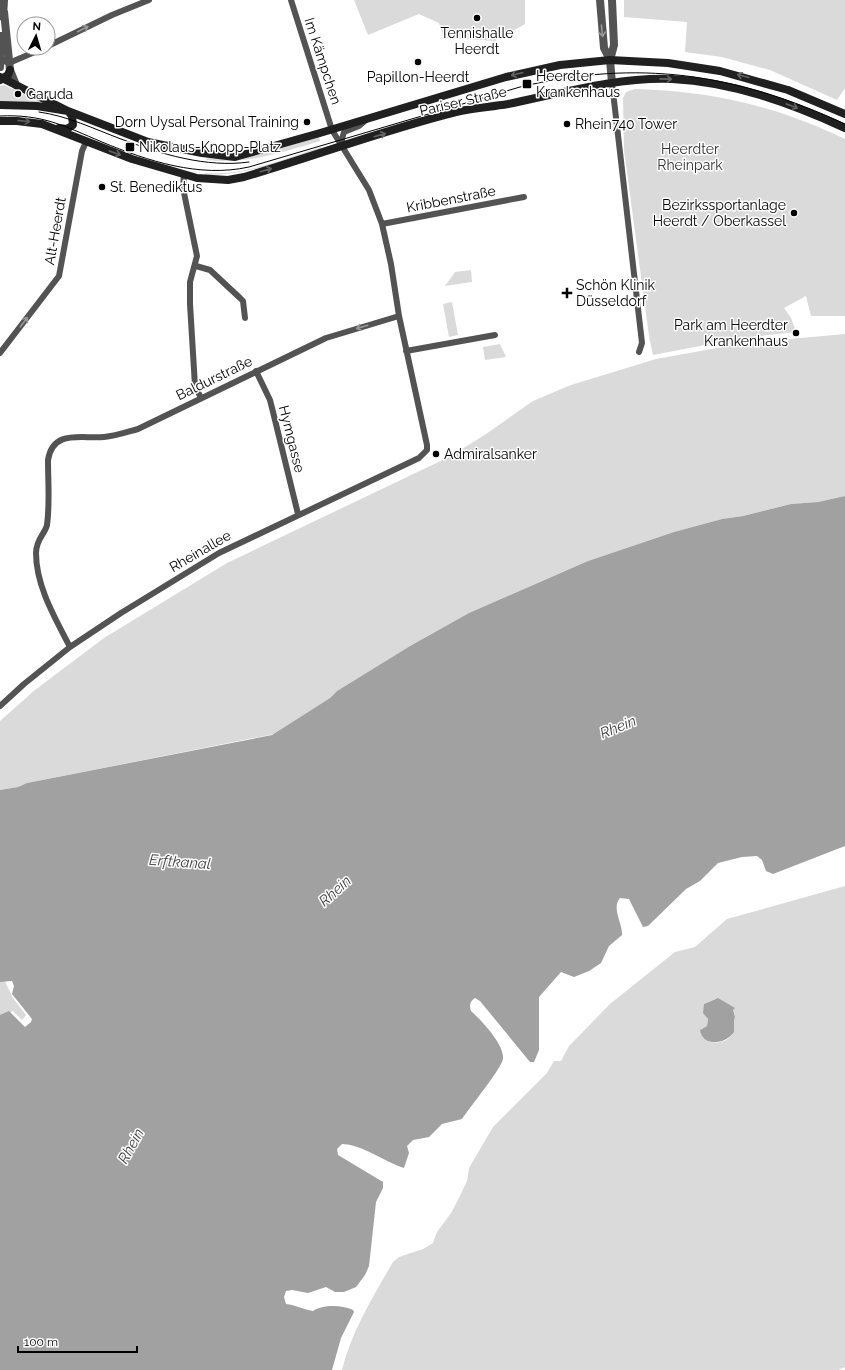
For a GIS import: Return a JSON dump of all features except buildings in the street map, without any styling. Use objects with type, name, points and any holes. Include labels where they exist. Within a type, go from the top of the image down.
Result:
[{"type":"main road","name":"Pariser Straße","points":[[332,130],[474,86],[523,73],[568,64],[610,60],[668,63],[720,71],[788,90],[845,114]]},
{"type":"main road","points":[[9,66],[1,80],[16,85],[68,111],[148,142],[227,157],[242,156],[332,130]]},
{"type":"main road","name":"Pariser Straße","points":[[343,147],[455,113],[612,83],[650,79],[673,79],[737,89],[795,107],[845,128]]},
{"type":"main road","points":[[0,105],[37,106],[68,111]]},
{"type":"main road","points":[[2,120],[42,124],[64,129],[70,128],[73,120],[68,111]]},
{"type":"main road","points":[[42,124],[132,159],[211,180],[232,179],[343,147]]},
{"type":"street","points":[[4,0],[9,66],[16,85]]},
{"type":"street","points":[[56,42],[112,15],[149,0]]},
{"type":"street","name":"Im Kämpchen","points":[[291,0],[332,130]]},
{"type":"street","points":[[600,0],[604,48],[610,60]]},
{"type":"street","points":[[612,0],[614,45],[610,60],[642,343],[639,352]]},
{"type":"street","points":[[0,67],[1,28],[4,12]]},
{"type":"street","points":[[9,66],[28,56]]},
{"type":"street","points":[[1,57],[9,66]]},
{"type":"street","name":"Pariser Straße","points":[[343,147],[344,132],[359,126],[366,120]]},
{"type":"street","points":[[332,130],[369,190],[382,224],[391,264],[406,352],[495,335]]},
{"type":"street","name":"Alt-Heerdt","points":[[0,353],[60,276],[81,158],[86,142]]},
{"type":"street","points":[[184,174],[183,188],[195,243],[196,266],[190,282],[190,304],[195,386],[201,398]]},
{"type":"street","name":"Kribbenstraße","points":[[382,224],[524,197]]},
{"type":"street","points":[[196,266],[210,270],[243,301],[245,318]]},
{"type":"street","name":"Baldurstraße","points":[[70,647],[41,585],[37,569],[36,551],[38,539],[47,526],[48,460],[51,448],[61,439],[105,437],[138,429],[326,338],[399,316]]},
{"type":"street","name":"Rheinallee","points":[[0,706],[24,684],[70,647],[121,613],[219,553],[298,514],[420,458],[427,450],[427,446],[406,352]]},
{"type":"street","name":"Hymgasse","points":[[256,371],[273,411],[298,514]]},
{"type":"green space","name":"Tennishalle Heerdt","points":[[354,0],[525,0],[525,24],[495,41],[444,38],[439,23],[419,14],[368,35]]},
{"type":"green space","points":[[624,0],[845,0],[845,88],[837,100],[770,70],[722,57],[685,52],[687,22],[624,17]]},
{"type":"green space","points":[[4,85],[42,102],[0,103],[0,86]]},
{"type":"green space","name":"Heerdter Rheinpark","points":[[635,89],[691,93],[743,102],[819,127],[845,139],[845,316],[811,316],[806,296],[784,308],[791,318],[796,332],[742,338],[653,355],[649,336],[624,150],[623,98],[626,92]]},
{"type":"green space","points":[[319,137],[320,141],[250,159],[235,161],[206,160],[207,158],[240,160]]},
{"type":"green space","points":[[321,147],[322,149],[264,167],[219,175],[204,175],[205,173],[234,172],[264,166]]},
{"type":"green space","points":[[471,270],[472,282],[445,286],[455,272]]},
{"type":"green space","points":[[452,302],[458,335],[449,337],[443,304]]},
{"type":"green space","points":[[845,334],[845,496],[818,502],[791,504],[743,516],[722,519],[674,532],[588,561],[469,613],[410,646],[337,691],[330,698],[274,734],[27,783],[18,787],[0,790],[0,721],[35,690],[104,638],[227,563],[451,456],[486,434],[533,401],[571,385],[656,359],[745,343]]},
{"type":"green space","points":[[500,344],[506,357],[485,360],[483,347]]},
{"type":"green space","points":[[845,886],[845,1367],[838,1370],[342,1370],[357,1327],[393,1262],[399,1257],[423,1249],[433,1243],[437,1232],[451,1213],[458,1200],[467,1181],[469,1168],[493,1127],[547,1073],[554,1061],[561,1061],[569,1046],[610,1004],[675,952],[695,947],[727,919]],"holes":[[[715,999],[720,1000],[733,1010],[734,1030],[730,1037],[714,1043],[705,1039],[702,1035],[701,1029],[707,1026],[708,1019],[705,1015],[704,1004]]]},
{"type":"green space","points":[[0,971],[13,998],[26,1015],[22,1020],[13,1011],[7,1014],[0,1024]]},
{"type":"water","points":[[845,496],[845,846],[773,874],[766,871],[762,860],[757,856],[742,857],[718,863],[700,881],[686,889],[648,926],[643,927],[629,899],[620,898],[617,911],[622,935],[609,946],[601,963],[589,971],[574,977],[561,972],[539,997],[539,1050],[534,1062],[530,1062],[480,1001],[475,998],[472,1000],[470,1005],[471,1011],[486,1026],[496,1040],[503,1053],[503,1059],[491,1079],[462,1119],[442,1124],[429,1137],[413,1140],[407,1146],[409,1153],[404,1168],[357,1147],[342,1144],[337,1149],[338,1155],[383,1182],[383,1188],[376,1202],[369,1266],[365,1275],[356,1287],[344,1292],[335,1292],[326,1287],[308,1293],[292,1290],[286,1291],[284,1297],[286,1304],[313,1311],[327,1306],[344,1307],[353,1310],[354,1312],[341,1338],[332,1370],[0,1370],[0,1015],[9,1011],[25,1027],[31,1022],[32,1019],[12,994],[14,986],[12,981],[0,982],[0,790],[18,787],[27,783],[272,735],[330,698],[337,691],[410,646],[469,613],[588,561],[674,532],[722,519],[743,516],[791,504],[818,502]]},
{"type":"water","points":[[718,998],[735,1008],[733,1010],[735,1017],[734,1032],[726,1039],[710,1042],[705,1040],[700,1030],[707,1026],[708,1019],[703,1013],[704,1004]]},
{"type":"tram line","points":[[0,116],[29,117],[53,122],[119,149],[156,161],[174,166],[211,170],[230,170],[249,167],[520,87],[563,78],[605,74],[646,73],[686,76],[725,82],[764,93],[804,107],[845,124]]},
{"type":"tram line","points":[[39,112],[71,120],[136,145],[184,158],[216,163],[249,162]]},
{"type":"place","name":"Tennishalle Heerdt","points":[[477,18]]},
{"type":"place","name":"Papillon-Heerdt","points":[[418,62]]},
{"type":"place","name":"Heerdter Krankenhaus","points":[[527,84]]},
{"type":"place","name":"Garuda","points":[[18,94]]},
{"type":"place","name":"Dorn Uysal Personal Training","points":[[307,122]]},
{"type":"place","name":"Rhein740 Tower","points":[[567,124]]},
{"type":"place","name":"Nikolaus-Knopp-Platz","points":[[130,147]]},
{"type":"place","name":"St. Benediktus","points":[[102,187]]},
{"type":"place","name":"Bezirkssportanlage Heerdt / Oberkassel","points":[[794,213]]},
{"type":"place","name":"Schön Klinik Düsseldorf","points":[[567,293]]},
{"type":"place","name":"Park am Heerdter Krankenhaus","points":[[796,333]]},
{"type":"place","name":"Admiralsanker","points":[[436,454]]},
{"type":"water label","name":"Rhein","points":[[618,727]]},
{"type":"water label","name":"Erftkanal","points":[[180,862]]},
{"type":"water label","name":"Rhein","points":[[335,891]]},
{"type":"water label","name":"Rhein","points":[[131,1146]]}]
